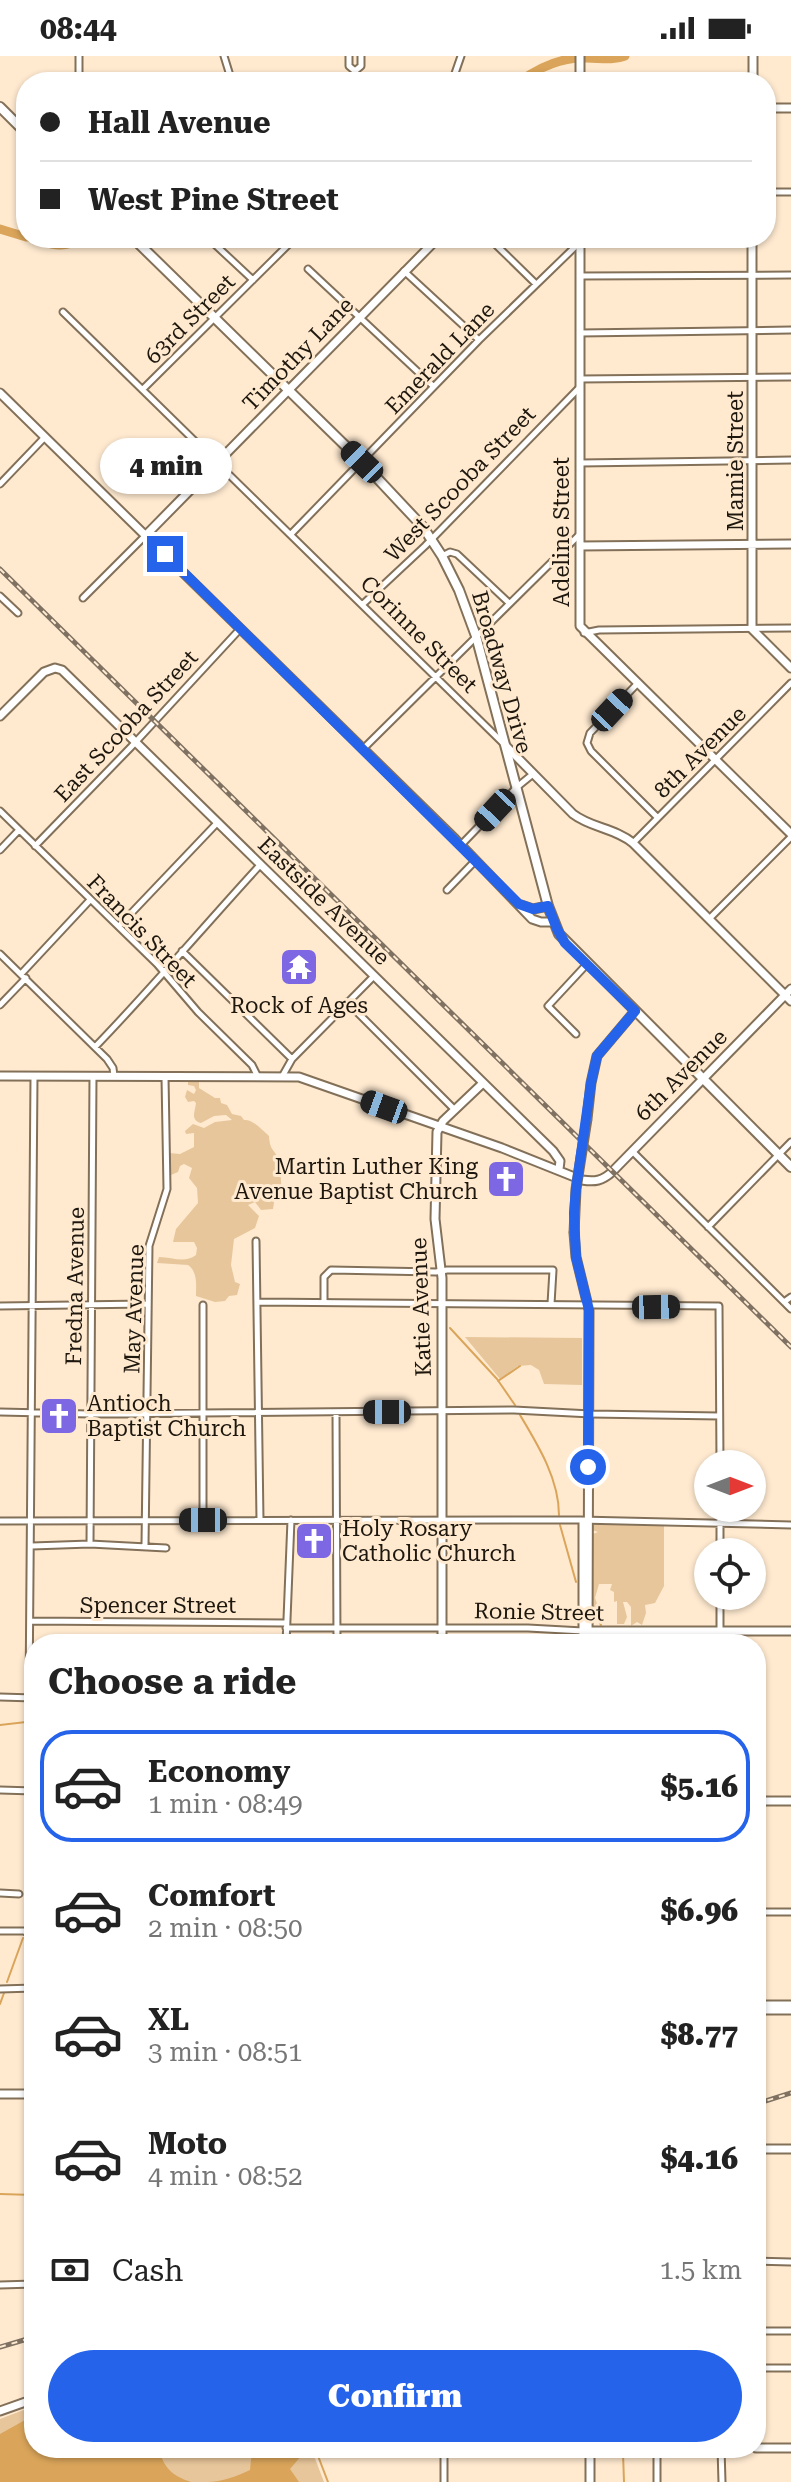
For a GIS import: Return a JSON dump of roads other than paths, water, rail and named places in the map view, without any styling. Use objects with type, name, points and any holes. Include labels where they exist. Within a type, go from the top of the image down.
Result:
[{"type":"main road","points":[[0,107],[16,123]]},
{"type":"main road","name":"Broadway Drive","points":[[144,248],[397,497],[431,539],[459,590],[476,636],[548,906],[562,939],[791,1167]]},
{"type":"street","points":[[349,56],[349,66],[355,71],[361,66],[361,56]]},
{"type":"street","points":[[219,248],[253,280]]},
{"type":"street","name":"63rd Street","points":[[143,389],[285,248]]},
{"type":"street","name":"Timothy Lane","points":[[83,598],[428,248]]},
{"type":"street","points":[[499,248],[536,284]]},
{"type":"street","name":"Emerald Lane","points":[[292,533],[433,386],[572,248]]},
{"type":"street","name":"Adeline Street","points":[[580,248],[578,618],[584,633],[791,835]]},
{"type":"street","name":"Mamie Street","points":[[752,248],[752,629]]},
{"type":"street","points":[[308,269],[433,386]]},
{"type":"street","points":[[404,271],[479,340]]},
{"type":"street","points":[[580,276],[791,275]]},
{"type":"street","name":"Corinne Street","points":[[63,312],[292,533],[578,818],[620,834],[633,843],[789,995]]},
{"type":"street","points":[[579,333],[791,330]]},
{"type":"street","points":[[580,383],[791,377]]},
{"type":"street","name":"West Scooba Street","points":[[363,604],[431,539],[580,383]]},
{"type":"street","points":[[0,393],[535,920],[554,922]]},
{"type":"street","points":[[0,484],[45,437]]},
{"type":"street","points":[[580,463],[791,460]]},
{"type":"street","points":[[363,749],[580,534]]},
{"type":"street","points":[[580,546],[791,544]]},
{"type":"street","points":[[442,556],[450,552],[457,554],[508,602]]},
{"type":"street","points":[[0,596],[18,613]]},
{"type":"street","name":"East Scooba Street","points":[[35,846],[241,628]]},
{"type":"street","points":[[584,633],[599,630],[791,628]]},
{"type":"street","points":[[752,629],[791,668]]},
{"type":"street","name":"Eastside Avenue","points":[[0,716],[51,668],[59,668],[375,975],[558,1156],[575,1177]]},
{"type":"street","name":"8th Avenue","points":[[633,843],[791,683]]},
{"type":"street","points":[[637,684],[590,733],[587,743],[591,751],[657,817]]},
{"type":"street","points":[[461,845],[533,774]]},
{"type":"street","name":"Francis Street","points":[[0,811],[165,973],[198,1012],[252,1065],[257,1075]]},
{"type":"street","points":[[119,926],[218,822]]},
{"type":"street","points":[[0,850],[19,830]]},
{"type":"street","points":[[709,919],[791,835]]},
{"type":"street","points":[[447,890],[476,860]]},
{"type":"street","points":[[95,1047],[261,864]]},
{"type":"street","points":[[0,1005],[90,900]]},
{"type":"street","points":[[519,904],[533,909],[548,906]]},
{"type":"street","points":[[182,951],[292,1059]]},
{"type":"street","points":[[0,954],[112,1065],[114,1076]]},
{"type":"street","points":[[576,1034],[548,1006],[587,964]]},
{"type":"street","points":[[283,1075],[292,1059],[375,975]]},
{"type":"street","name":"6th Avenue","points":[[575,1177],[594,1182],[604,1179],[789,995]]},
{"type":"street","points":[[347,1002],[455,1110]]},
{"type":"street","points":[[585,1631],[587,1305],[576,1257],[576,1189],[597,1056],[635,1011]]},
{"type":"street","points":[[0,1076],[283,1075],[313,1081],[575,1177]]},
{"type":"street","name":"Fredna Avenue","points":[[90,1544],[93,1076]]},
{"type":"street","points":[[30,1634],[34,1077]]},
{"type":"street","name":"May Avenue","points":[[145,1545],[149,1246],[167,1189],[165,1077]]},
{"type":"street","points":[[439,1126],[483,1083]]},
{"type":"street","name":"Katie Avenue","points":[[439,1126],[436,1137],[435,1219],[442,1271],[442,1634]]},
{"type":"street","points":[[708,1227],[791,1142]]},
{"type":"street","points":[[632,1151],[791,1309]]},
{"type":"street","points":[[558,1156],[559,1169]]},
{"type":"street","points":[[256,1241],[260,1520]]},
{"type":"street","points":[[324,1302],[324,1277],[331,1270],[553,1270],[551,1304]]},
{"type":"street","points":[[784,1302],[791,1297]]},
{"type":"street","points":[[258,1302],[719,1306],[720,1450]]},
{"type":"street","points":[[0,1306],[147,1304]]},
{"type":"street","points":[[203,1305],[203,1520]]},
{"type":"street","points":[[0,1412],[442,1411],[719,1416]]},
{"type":"street","points":[[336,1412],[336,1634]]},
{"type":"street","points":[[286,1634],[291,1520]]},
{"type":"street","points":[[0,1521],[586,1520],[791,1525]]},
{"type":"street","points":[[720,1524],[720,1538]]},
{"type":"street","points":[[32,1546],[90,1544],[166,1548]]},
{"type":"street","points":[[720,1610],[720,1631]]},
{"type":"street","name":"Spencer Street","points":[[30,1621],[286,1625]]},
{"type":"street","name":"Ronie Street","points":[[286,1625],[336,1629],[791,1631]]},
{"type":"street","points":[[0,1697],[24,1698]]},
{"type":"street","points":[[0,1790],[24,1791]]},
{"type":"street","points":[[766,1801],[791,1801]]},
{"type":"street","points":[[0,1893],[19,1894]]},
{"type":"street","points":[[766,1912],[791,1912]]},
{"type":"street","points":[[0,1931],[24,1931]]},
{"type":"street","points":[[0,1989],[24,1988]]},
{"type":"street","points":[[766,2008],[791,2007]]},
{"type":"street","points":[[0,2094],[24,2094]]},
{"type":"street","points":[[766,2149],[791,2149]]},
{"type":"street","points":[[766,2261],[791,2262]]},
{"type":"street","points":[[0,2285],[24,2284]]},
{"type":"street","points":[[766,2331],[791,2331]]},
{"type":"street","points":[[766,2368],[791,2368]]},
{"type":"street","points":[[0,2411],[24,2403]]},
{"type":"street","points":[[766,2448],[791,2448]]},
{"type":"street","points":[[444,2458],[444,2482]]},
{"type":"street","points":[[590,2458],[590,2482]]},
{"type":"street","points":[[656,2458],[657,2482]]},
{"type":"street","points":[[721,2458],[722,2482]]},
{"type":"waterway","points":[[535,72],[559,61],[625,56]]},
{"type":"waterway","points":[[0,229],[16,234]]},
{"type":"waterway","points":[[450,1328],[497,1379],[515,1405]]},
{"type":"waterway","points":[[498,1381],[520,1366]]},
{"type":"waterway","points":[[520,1415],[551,1475],[559,1515]]},
{"type":"waterway","points":[[560,1525],[576,1582]]},
{"type":"waterway","points":[[591,1607],[601,1625]]},
{"type":"waterway","points":[[0,1725],[24,1722]]},
{"type":"waterway","points":[[7,1982],[23,1938]]},
{"type":"waterway","points":[[0,2004],[4,1993]]},
{"type":"waterway","points":[[0,2194],[24,2195]]},
{"type":"waterway","points":[[319,2458],[328,2482]]},
{"type":"waterway","points":[[623,2458],[624,2482]]},
{"type":"railway","points":[[0,569],[791,1347]]},
{"type":"railway","points":[[766,2101],[791,2093]]},
{"type":"railway","points":[[0,2347],[24,2340]]},
{"type":"place","name":"Rock of Ages","points":[[299,967]]},
{"type":"place","name":"Martin Luther King Avenue Baptist Church","points":[[506,1179]]},
{"type":"place","name":"Antioch Baptist Church","points":[[59,1416]]},
{"type":"place","name":"Holy Rosary Catholic Church","points":[[314,1541]]}]
